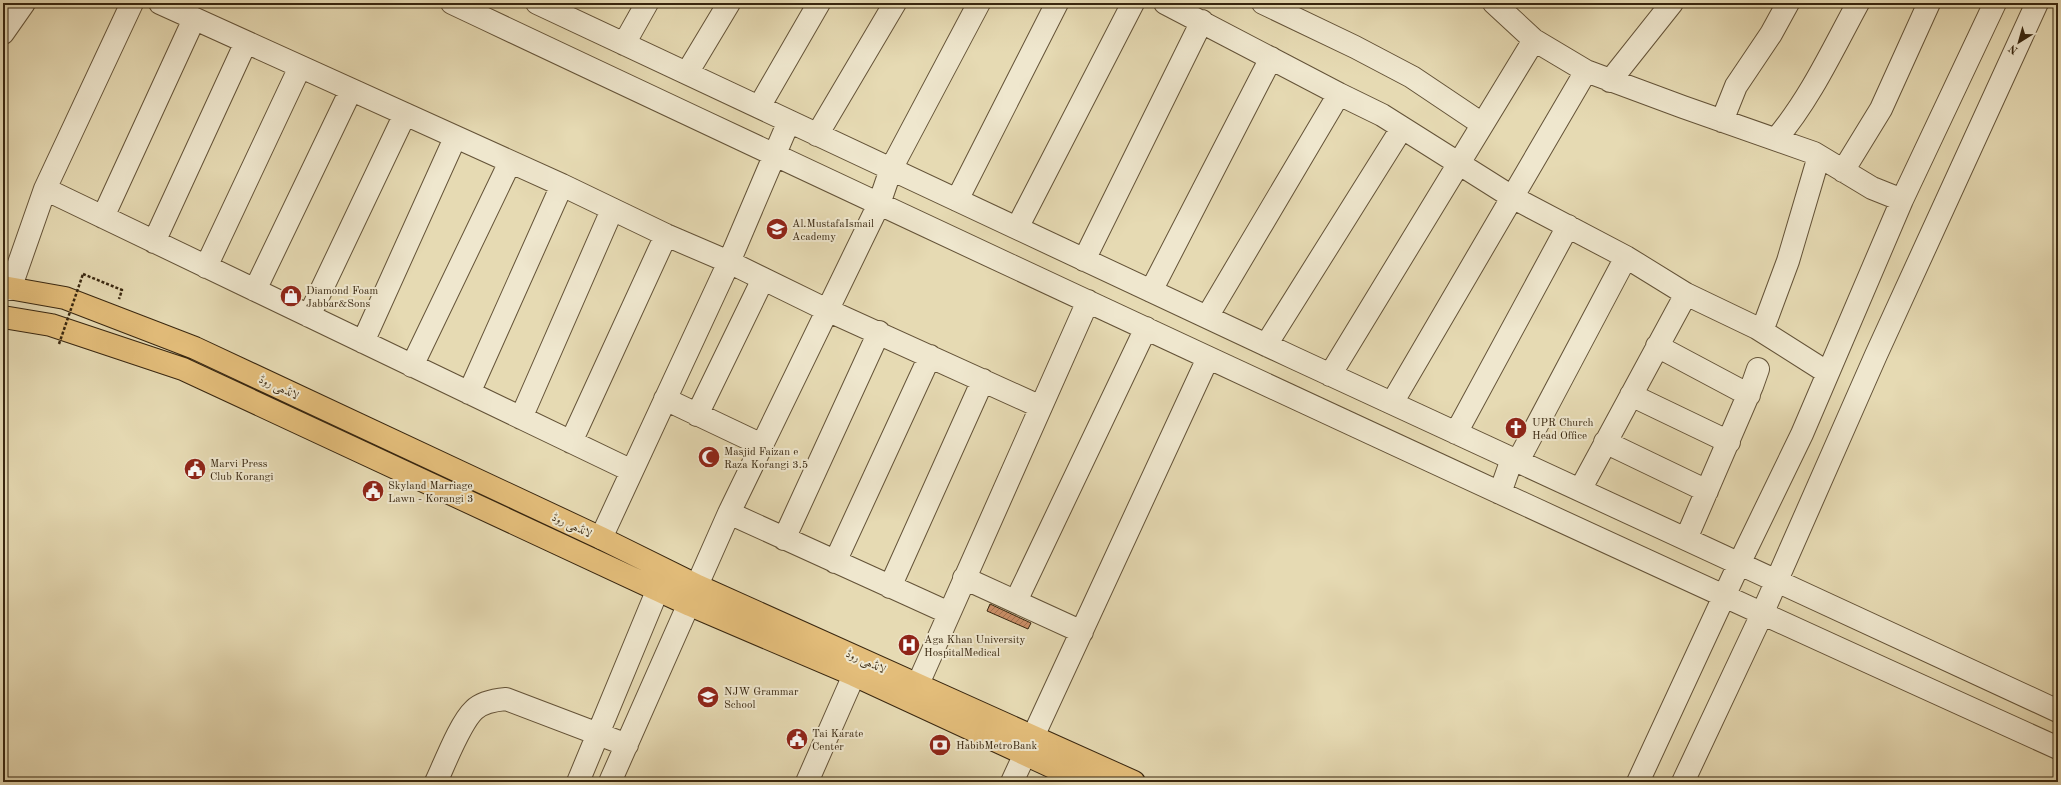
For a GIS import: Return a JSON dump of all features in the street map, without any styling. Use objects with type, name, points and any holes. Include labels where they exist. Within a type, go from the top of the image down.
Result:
[{"type":"main road","name":"لانڈھی روڈ","points":[[6,288],[65,298],[195,348],[601,538],[661,580]]},
{"type":"main road","name":"لانڈھی روڈ","points":[[3,317],[51,325],[183,369],[661,580],[854,675],[1029,746],[1134,782]]},
{"type":"main road","name":"لانڈھی روڈ","points":[[694,596],[918,684],[1029,746],[1085,782]]},
{"type":"street","points":[[3,33],[24,3]]},
{"type":"street","points":[[6,288],[44,189],[132,3]]},
{"type":"street","points":[[160,3],[455,138],[562,185],[666,235],[729,262],[827,310],[879,332],[1041,407]]},
{"type":"street","points":[[452,3],[1208,358],[1724,597],[2058,748]]},
{"type":"street","points":[[537,3],[1330,375],[2058,711]]},
{"type":"street","points":[[624,44],[647,3]]},
{"type":"street","points":[[687,73],[728,3]]},
{"type":"street","points":[[758,107],[819,3]]},
{"type":"street","points":[[817,135],[895,3]]},
{"type":"street","points":[[610,782],[694,596],[729,513],[879,204],[891,169],[979,3]]},
{"type":"street","points":[[957,200],[1057,3]]},
{"type":"street","points":[[1017,228],[1133,3]]},
{"type":"street","points":[[1165,3],[1339,94],[1382,114],[1458,164],[1512,197],[1626,257],[1686,294],[1762,331],[1828,373]]},
{"type":"street","points":[[1264,3],[1355,47],[1412,77],[1482,124]]},
{"type":"street","points":[[1610,81],[1672,3]]},
{"type":"street","points":[[1722,121],[1736,86],[1771,34],[1788,3]]},
{"type":"street","points":[[1776,139],[1785,128],[1825,64],[1858,3]]},
{"type":"street","points":[[1843,170],[1881,109],[1929,3]]},
{"type":"street","points":[[1638,782],[1739,564],[1802,434],[1902,200],[1995,3]]},
{"type":"street","points":[[1683,782],[1762,614],[1775,580],[1958,173],[2037,3]]},
{"type":"street","points":[[1506,7],[1534,40],[1586,71],[1610,81],[1776,139],[1819,156],[1872,188],[1902,200]]},
{"type":"street","points":[[103,217],[194,19]]},
{"type":"street","points":[[1084,260],[1202,21]]},
{"type":"street","points":[[1330,375],[1534,40]]},
{"type":"street","points":[[154,242],[246,42]]},
{"type":"street","points":[[1016,601],[1137,324],[1147,289],[1271,58]]},
{"type":"street","points":[[206,267],[300,67]]},
{"type":"street","points":[[1392,403],[1586,71]]},
{"type":"street","points":[[255,290],[351,90]]},
{"type":"street","points":[[1207,317],[1339,94]]},
{"type":"street","points":[[309,316],[404,114]]},
{"type":"street","points":[[601,538],[729,262],[776,156],[789,121]]},
{"type":"street","points":[[1266,345],[1402,128]]},
{"type":"street","points":[[363,342],[455,138]]},
{"type":"street","points":[[1762,331],[1788,261],[1819,156]]},
{"type":"street","points":[[412,366],[510,162]]},
{"type":"street","points":[[469,393],[562,185]]},
{"type":"street","points":[[44,189],[632,471]]},
{"type":"street","points":[[521,418],[612,210]]},
{"type":"street","points":[[1456,433],[1568,226]]},
{"type":"street","points":[[571,442],[666,235]]},
{"type":"street","points":[[1500,493],[1515,460],[1626,257]]},
{"type":"street","points":[[697,415],[763,279]]},
{"type":"street","points":[[1580,490],[1686,294]]},
{"type":"street","points":[[918,684],[1088,301]]},
{"type":"street","points":[[784,539],[879,332]]},
{"type":"street","points":[[1657,346],[1749,395]]},
{"type":"street","points":[[835,562],[930,356]]},
{"type":"street","points":[[1012,782],[1208,358]]},
{"type":"street","points":[[1686,539],[1749,395],[1758,369]]},
{"type":"street","points":[[890,587],[983,380]]},
{"type":"street","points":[[1631,394],[1728,442]]},
{"type":"street","points":[[665,399],[762,445]]},
{"type":"street","points":[[1605,442],[1707,491]]},
{"type":"street","points":[[729,513],[949,613]]},
{"type":"street","points":[[964,578],[1082,632]]},
{"type":"street","points":[[578,782],[661,580]]},
{"type":"street","points":[[807,782],[854,675]]},
{"type":"street","points":[[436,782],[466,720],[474,709],[494,700],[506,700],[627,745]]},
{"type":"path","points":[[59,344],[83,274],[122,290]]},
{"type":"building","points":[[990,604],[1031,623],[1028,629],[987,611]]},
{"type":"place","name":"Al.MustafaIsmail Academy","points":[[777,229]]},
{"type":"place","name":"Diamond Foam Jabbar&Sons","points":[[291,296]]},
{"type":"place","name":"UPR Church Head Office","points":[[1516,428]]},
{"type":"place","name":"Masjid Faizan e Raza Korangi 3.5","points":[[709,457]]},
{"type":"place","name":"Marvi Press Club Korangi","points":[[195,469]]},
{"type":"place","name":"Skyland Marriage Lawn - Korangi 3","points":[[373,491]]},
{"type":"place","name":"Aga Khan University HospitalMedical","points":[[909,645]]},
{"type":"place","name":"NJW Grammar School","points":[[708,697]]},
{"type":"place","name":"Tai Karate Center","points":[[797,739]]},
{"type":"place","name":"HabibMetroBank","points":[[940,745]]}]
